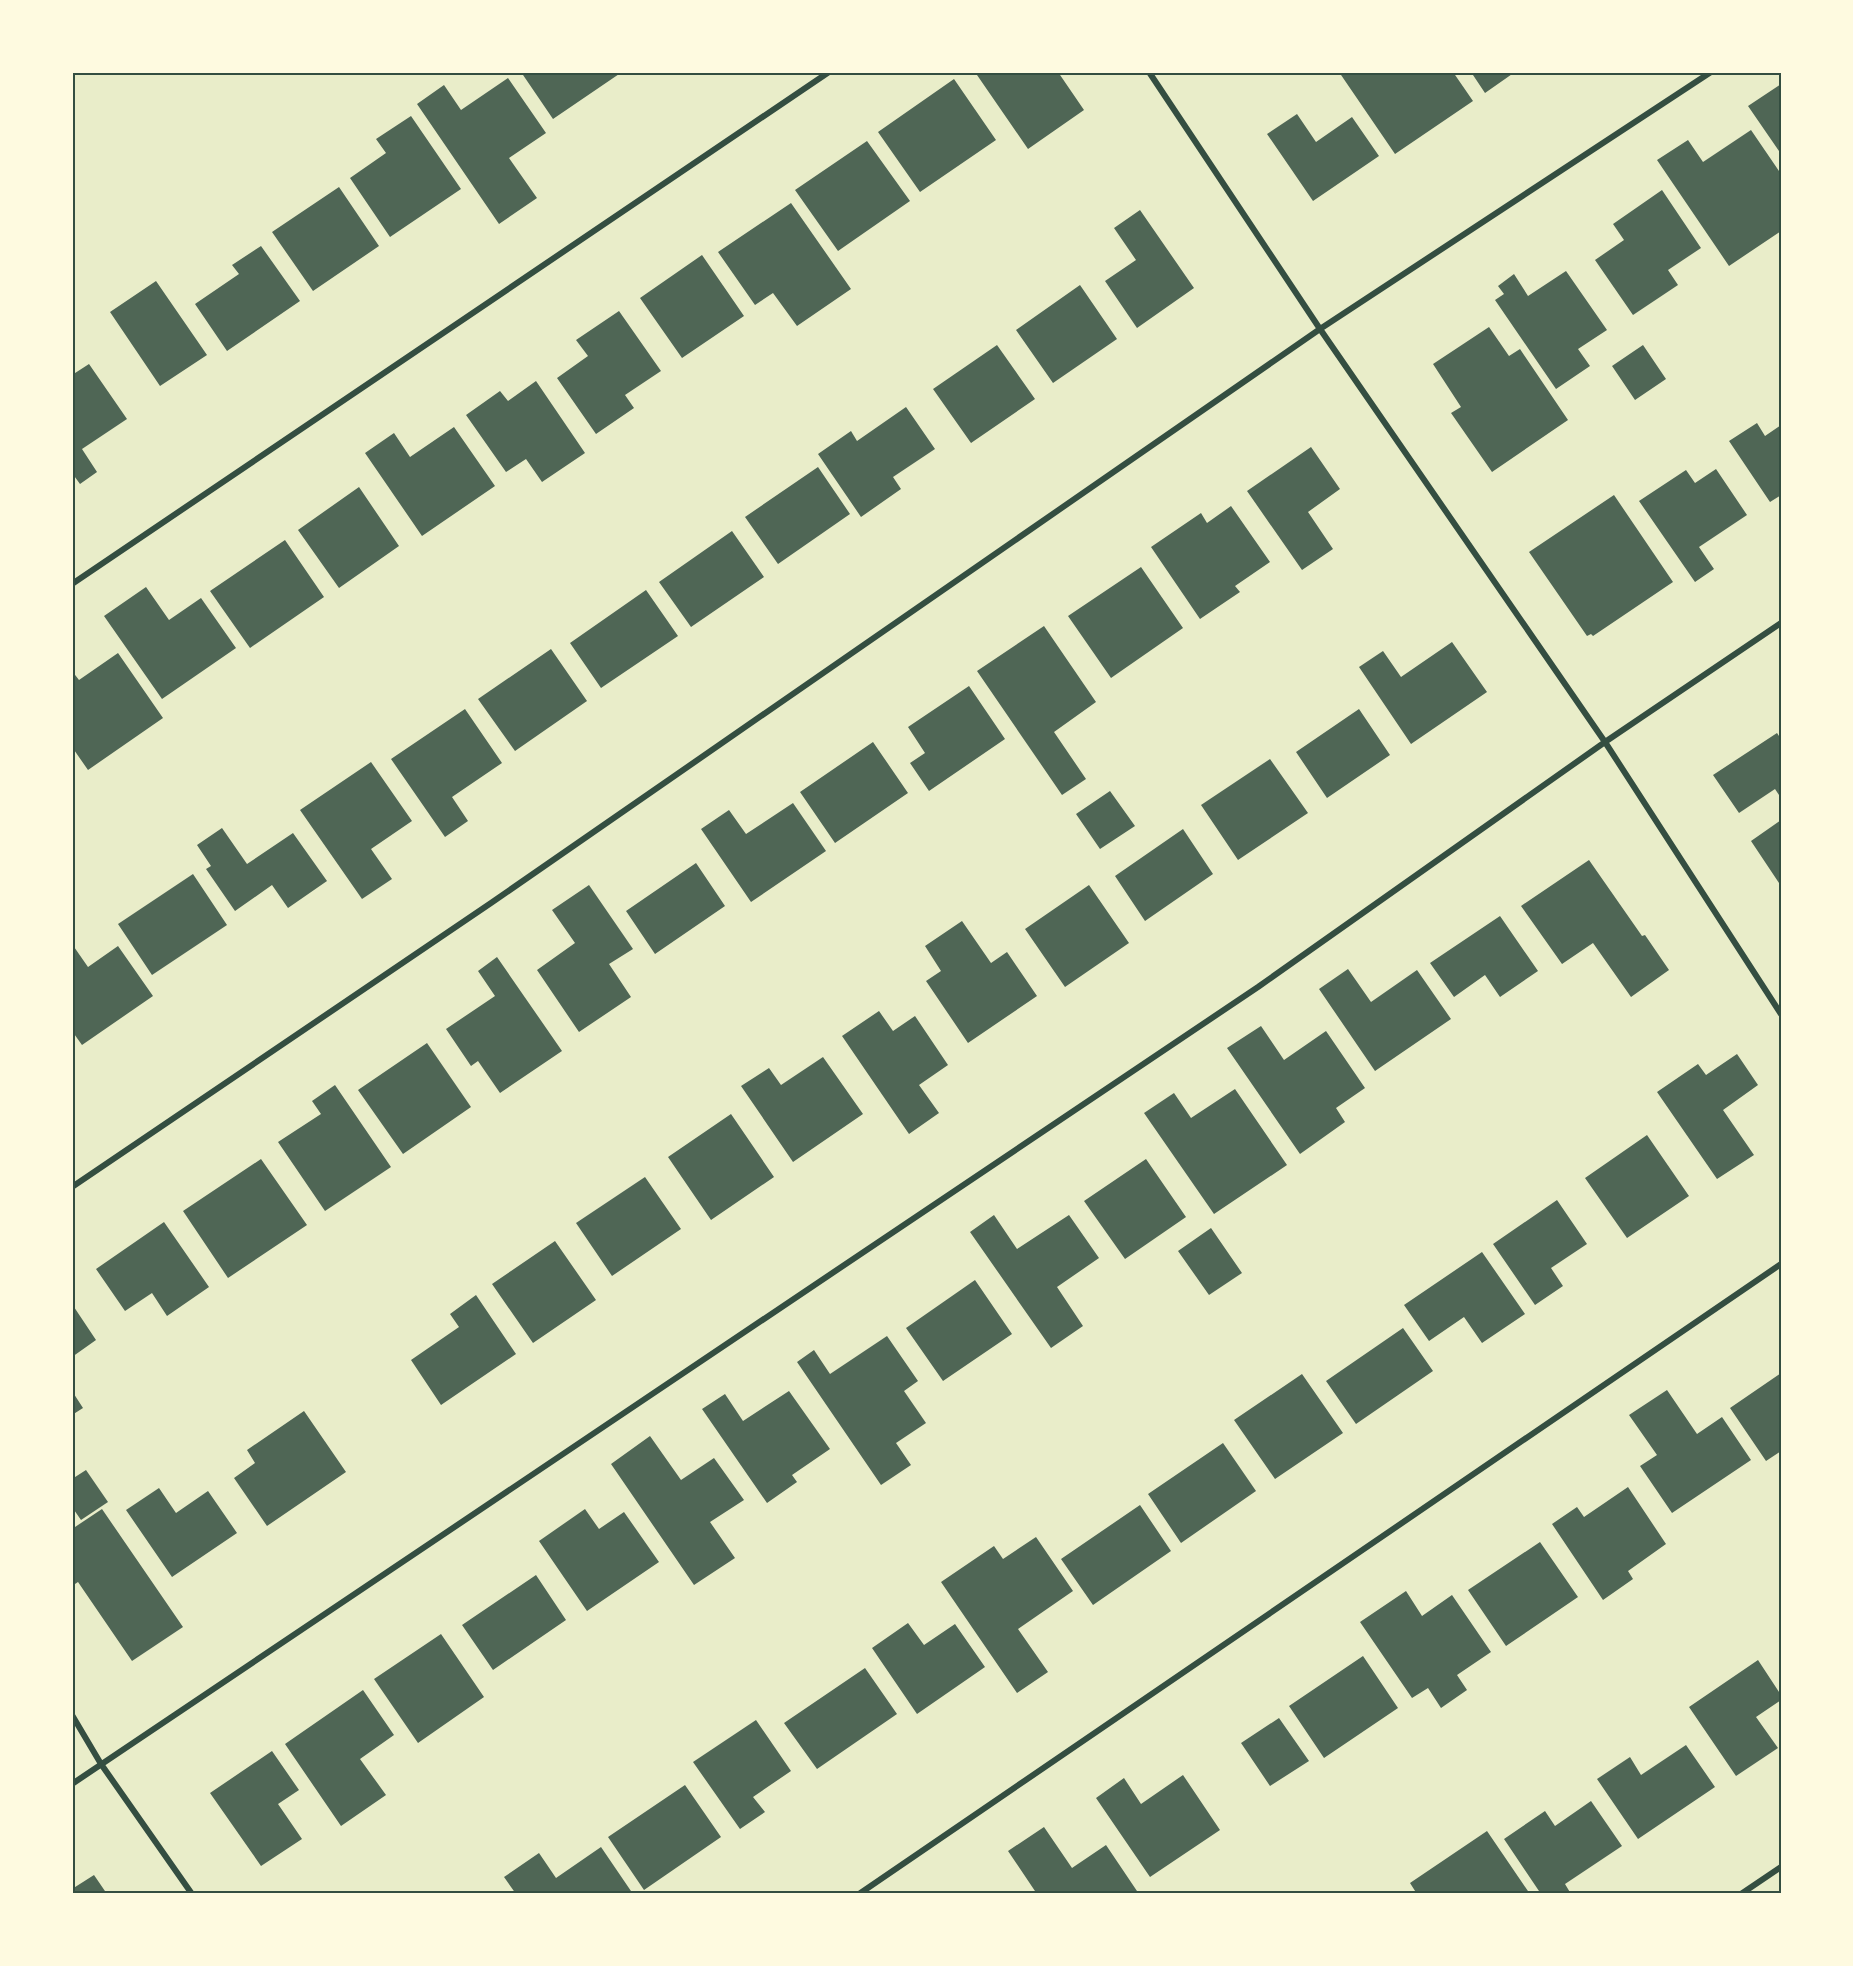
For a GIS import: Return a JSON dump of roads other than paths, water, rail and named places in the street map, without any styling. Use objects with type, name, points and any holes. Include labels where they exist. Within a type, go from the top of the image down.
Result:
[{"type":"street","points":[[72,584],[829,72]]},
{"type":"street","points":[[1149,72],[1320,329],[1605,742],[1781,1014]]},
{"type":"street","points":[[72,1187],[491,903],[1320,329],[1711,72]]},
{"type":"street","points":[[72,1784],[1248,993],[1605,742],[1781,623]]},
{"type":"street","points":[[859,1894],[1781,1264]]},
{"type":"street","points":[[72,1714],[101,1764],[192,1894]]},
{"type":"street","points":[[1741,1894],[1781,1867]]}]
